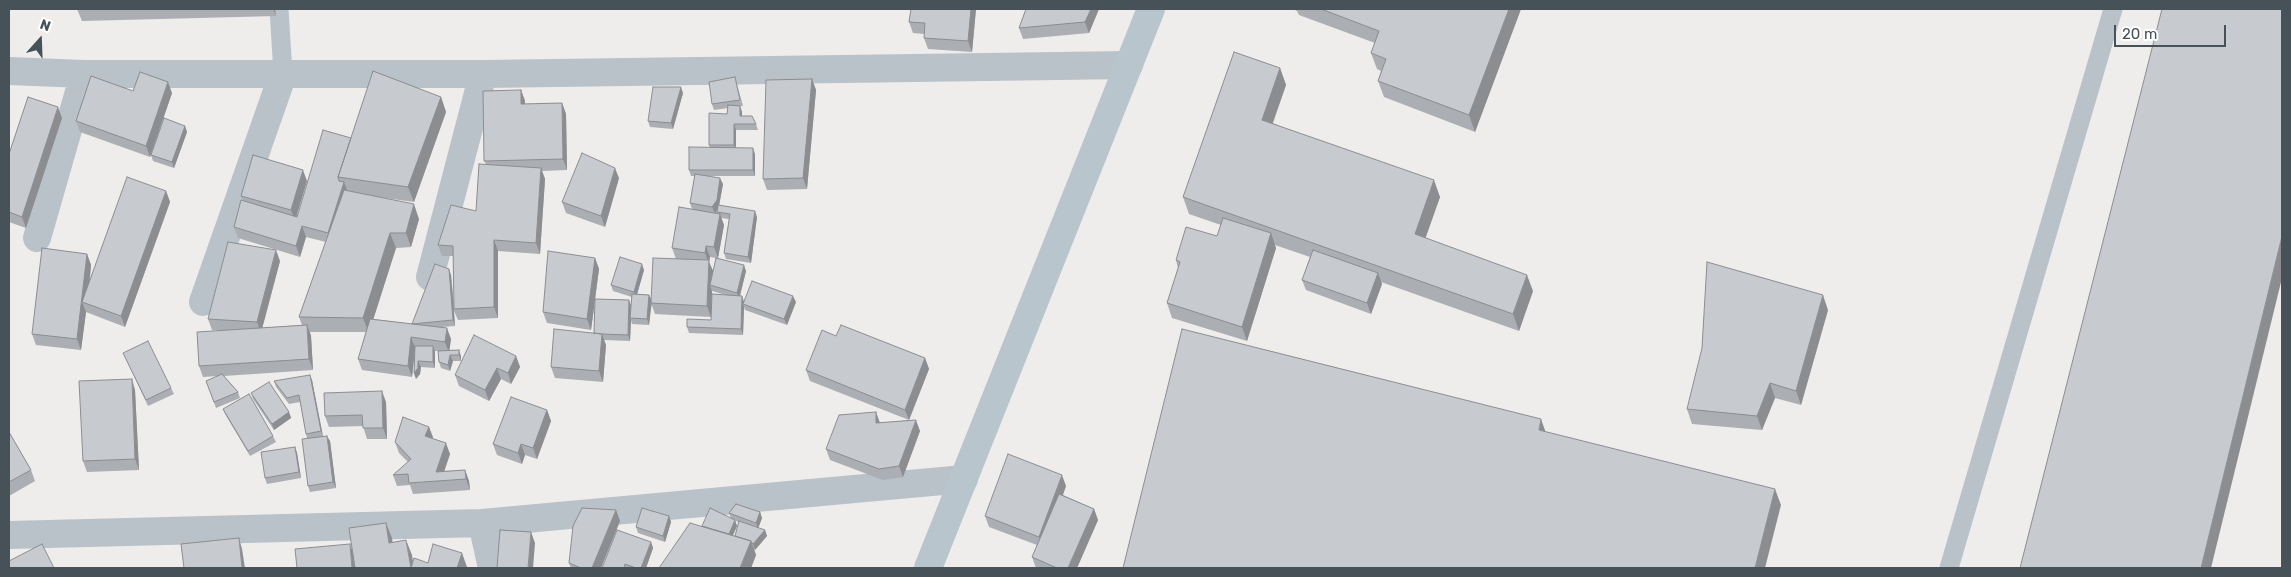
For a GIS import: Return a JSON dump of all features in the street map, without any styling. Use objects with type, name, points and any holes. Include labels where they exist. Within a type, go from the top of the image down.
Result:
[{"type":"street","points":[[928,568],[1151,9]]},
{"type":"street","points":[[9,71],[84,74],[483,74],[1129,64]]},
{"type":"street","points":[[37,238],[84,74]]},
{"type":"street","points":[[203,302],[283,74]]},
{"type":"street","points":[[430,277],[483,74]]},
{"type":"street","points":[[9,536],[482,523],[964,479]]},
{"type":"street","points":[[482,523],[492,568]]},
{"type":"lane","points":[[279,9],[283,74]]},
{"type":"lane","points":[[1949,568],[2113,9]]},
{"type":"building","points":[[911,9],[971,9],[968,41],[924,38],[925,23],[909,22]]},
{"type":"building","points":[[1026,9],[1091,9],[1085,22],[1019,28]]},
{"type":"building","points":[[1321,9],[1509,9],[1469,115],[1378,81],[1386,59],[1371,53],[1379,31]]},
{"type":"building","points":[[2162,9],[2282,9],[2282,236],[2201,568],[2020,568]]},
{"type":"building","points":[[1234,52],[1280,68],[1262,120],[1434,180],[1415,234],[1527,275],[1513,314],[1183,197]]},
{"type":"building","points":[[373,71],[441,97],[408,187],[338,177]]},
{"type":"building","points":[[140,72],[168,82],[146,146],[76,121],[91,76],[133,91]]},
{"type":"building","points":[[735,77],[740,100],[712,104],[709,82]]},
{"type":"building","points":[[812,79],[803,178],[763,179],[766,80]]},
{"type":"building","points":[[653,87],[681,87],[671,123],[648,121]]},
{"type":"building","points":[[521,90],[521,104],[562,103],[563,159],[484,161],[483,91]]},
{"type":"building","points":[[28,97],[58,107],[22,217],[9,212],[9,154]]},
{"type":"building","points":[[728,105],[740,106],[740,116],[752,116],[756,124],[734,124],[734,145],[709,145],[709,113],[727,114]]},
{"type":"building","points":[[164,118],[185,126],[172,162],[151,155]]},
{"type":"building","points":[[323,130],[351,138],[338,177],[339,181],[344,182],[328,233],[302,226],[296,246],[234,227],[241,200],[297,217]]},
{"type":"building","points":[[689,147],[753,148],[753,170],[689,170]]},
{"type":"building","points":[[582,153],[615,168],[601,216],[562,202]]},
{"type":"building","points":[[253,155],[303,170],[291,210],[241,196]]},
{"type":"building","points":[[479,164],[541,168],[536,243],[494,240],[494,307],[454,309],[453,246],[438,245],[451,205],[476,211]]},
{"type":"building","points":[[695,174],[720,178],[717,200],[712,207],[690,203]]},
{"type":"building","points":[[127,177],[166,191],[121,316],[82,302]]},
{"type":"building","points":[[344,190],[414,204],[406,233],[390,233],[363,318],[299,317]]},
{"type":"building","points":[[718,205],[755,211],[748,257],[724,253],[730,214],[717,212]]},
{"type":"building","points":[[679,207],[720,214],[714,247],[706,246],[705,253],[672,248]]},
{"type":"building","points":[[1223,218],[1271,233],[1242,327],[1167,303],[1180,262],[1176,260],[1186,227],[1217,236]]},
{"type":"building","points":[[228,242],[276,250],[257,322],[208,319]]},
{"type":"building","points":[[42,248],[87,254],[77,339],[32,334]]},
{"type":"building","points":[[1313,250],[1378,273],[1367,303],[1302,280]]},
{"type":"building","points":[[548,251],[595,258],[587,319],[543,312]]},
{"type":"building","points":[[620,257],[642,264],[634,292],[611,285]]},
{"type":"building","points":[[653,258],[709,260],[707,306],[651,303]]},
{"type":"building","points":[[716,258],[744,265],[737,293],[710,285]]},
{"type":"building","points":[[1707,262],[1823,295],[1796,391],[1770,383],[1757,416],[1687,409],[1702,348]]},
{"type":"building","points":[[435,264],[449,269],[453,320],[412,324]]},
{"type":"building","points":[[752,281],[793,296],[784,319],[743,304]]},
{"type":"building","points":[[632,294],[649,295],[647,319],[630,318]]},
{"type":"building","points":[[712,294],[742,296],[741,329],[687,327],[687,319],[711,320]]},
{"type":"building","points":[[595,299],[629,300],[628,335],[594,333]]},
{"type":"building","points":[[370,319],[447,328],[445,342],[411,337],[408,366],[358,359]]},
{"type":"building","points":[[307,325],[309,359],[199,366],[197,332]]},
{"type":"building","points":[[841,325],[925,358],[905,410],[806,370],[822,330],[836,336]]},
{"type":"building","points":[[554,329],[602,334],[599,371],[551,367]]},
{"type":"building","points":[[1182,329],[1541,419],[1539,430],[1775,489],[1755,568],[1123,568]]},
{"type":"building","points":[[474,335],[516,356],[508,373],[497,368],[485,390],[455,375]]},
{"type":"building","points":[[148,341],[171,388],[146,400],[123,353]]},
{"type":"building","points":[[415,346],[433,346],[433,362],[418,361],[418,368],[414,373]]},
{"type":"building","points":[[459,350],[459,355],[450,355],[448,365],[439,362],[438,351]]},
{"type":"building","points":[[222,374],[238,392],[214,402],[206,381]]},
{"type":"building","points":[[310,375],[321,431],[306,434],[299,395],[287,398],[274,381]]},
{"type":"building","points":[[132,379],[135,459],[83,461],[79,381]]},
{"type":"building","points":[[269,382],[289,412],[272,424],[251,393]]},
{"type":"building","points":[[382,391],[383,428],[363,428],[362,415],[325,416],[324,393]]},
{"type":"building","points":[[249,394],[273,436],[248,451],[223,409]]},
{"type":"building","points":[[511,397],[547,410],[533,448],[521,444],[518,453],[493,444]]},
{"type":"building","points":[[876,412],[876,423],[916,420],[899,466],[879,469],[826,449],[839,415]]},
{"type":"building","points":[[403,417],[429,427],[425,436],[446,443],[436,472],[465,470],[466,479],[409,483],[408,474],[393,475],[411,459],[395,442]]},
{"type":"building","points":[[9,432],[31,470],[9,482]]},
{"type":"building","points":[[327,436],[333,482],[308,486],[302,439]]},
{"type":"building","points":[[295,447],[299,472],[265,478],[261,452]]},
{"type":"building","points":[[1008,454],[1062,475],[1039,537],[985,516]]},
{"type":"building","points":[[1059,494],[1094,509],[1068,568],[1057,568],[1032,557]]},
{"type":"building","points":[[736,504],[760,512],[756,523],[729,513]]},
{"type":"building","points":[[582,508],[616,510],[592,568],[581,568],[569,563],[573,526]]},
{"type":"building","points":[[642,508],[669,516],[663,536],[636,527]]},
{"type":"building","points":[[710,508],[735,520],[729,534],[702,526]]},
{"type":"building","points":[[739,521],[765,530],[753,544],[751,541],[735,536]]},
{"type":"building","points":[[386,523],[389,543],[406,540],[411,568],[355,568],[349,528]]},
{"type":"building","points":[[690,523],[751,541],[740,568],[659,568]]},
{"type":"building","points":[[500,530],[531,532],[528,568],[497,568]]},
{"type":"building","points":[[617,530],[651,542],[641,568],[625,564],[624,568],[602,568]]},
{"type":"building","points":[[239,538],[242,568],[184,568],[181,544]]},
{"type":"building","points":[[42,544],[54,568],[9,568],[9,561]]},
{"type":"building","points":[[350,544],[352,568],[297,568],[295,549]]},
{"type":"building","points":[[433,544],[462,553],[457,568],[411,568],[414,558],[428,563]]}]
